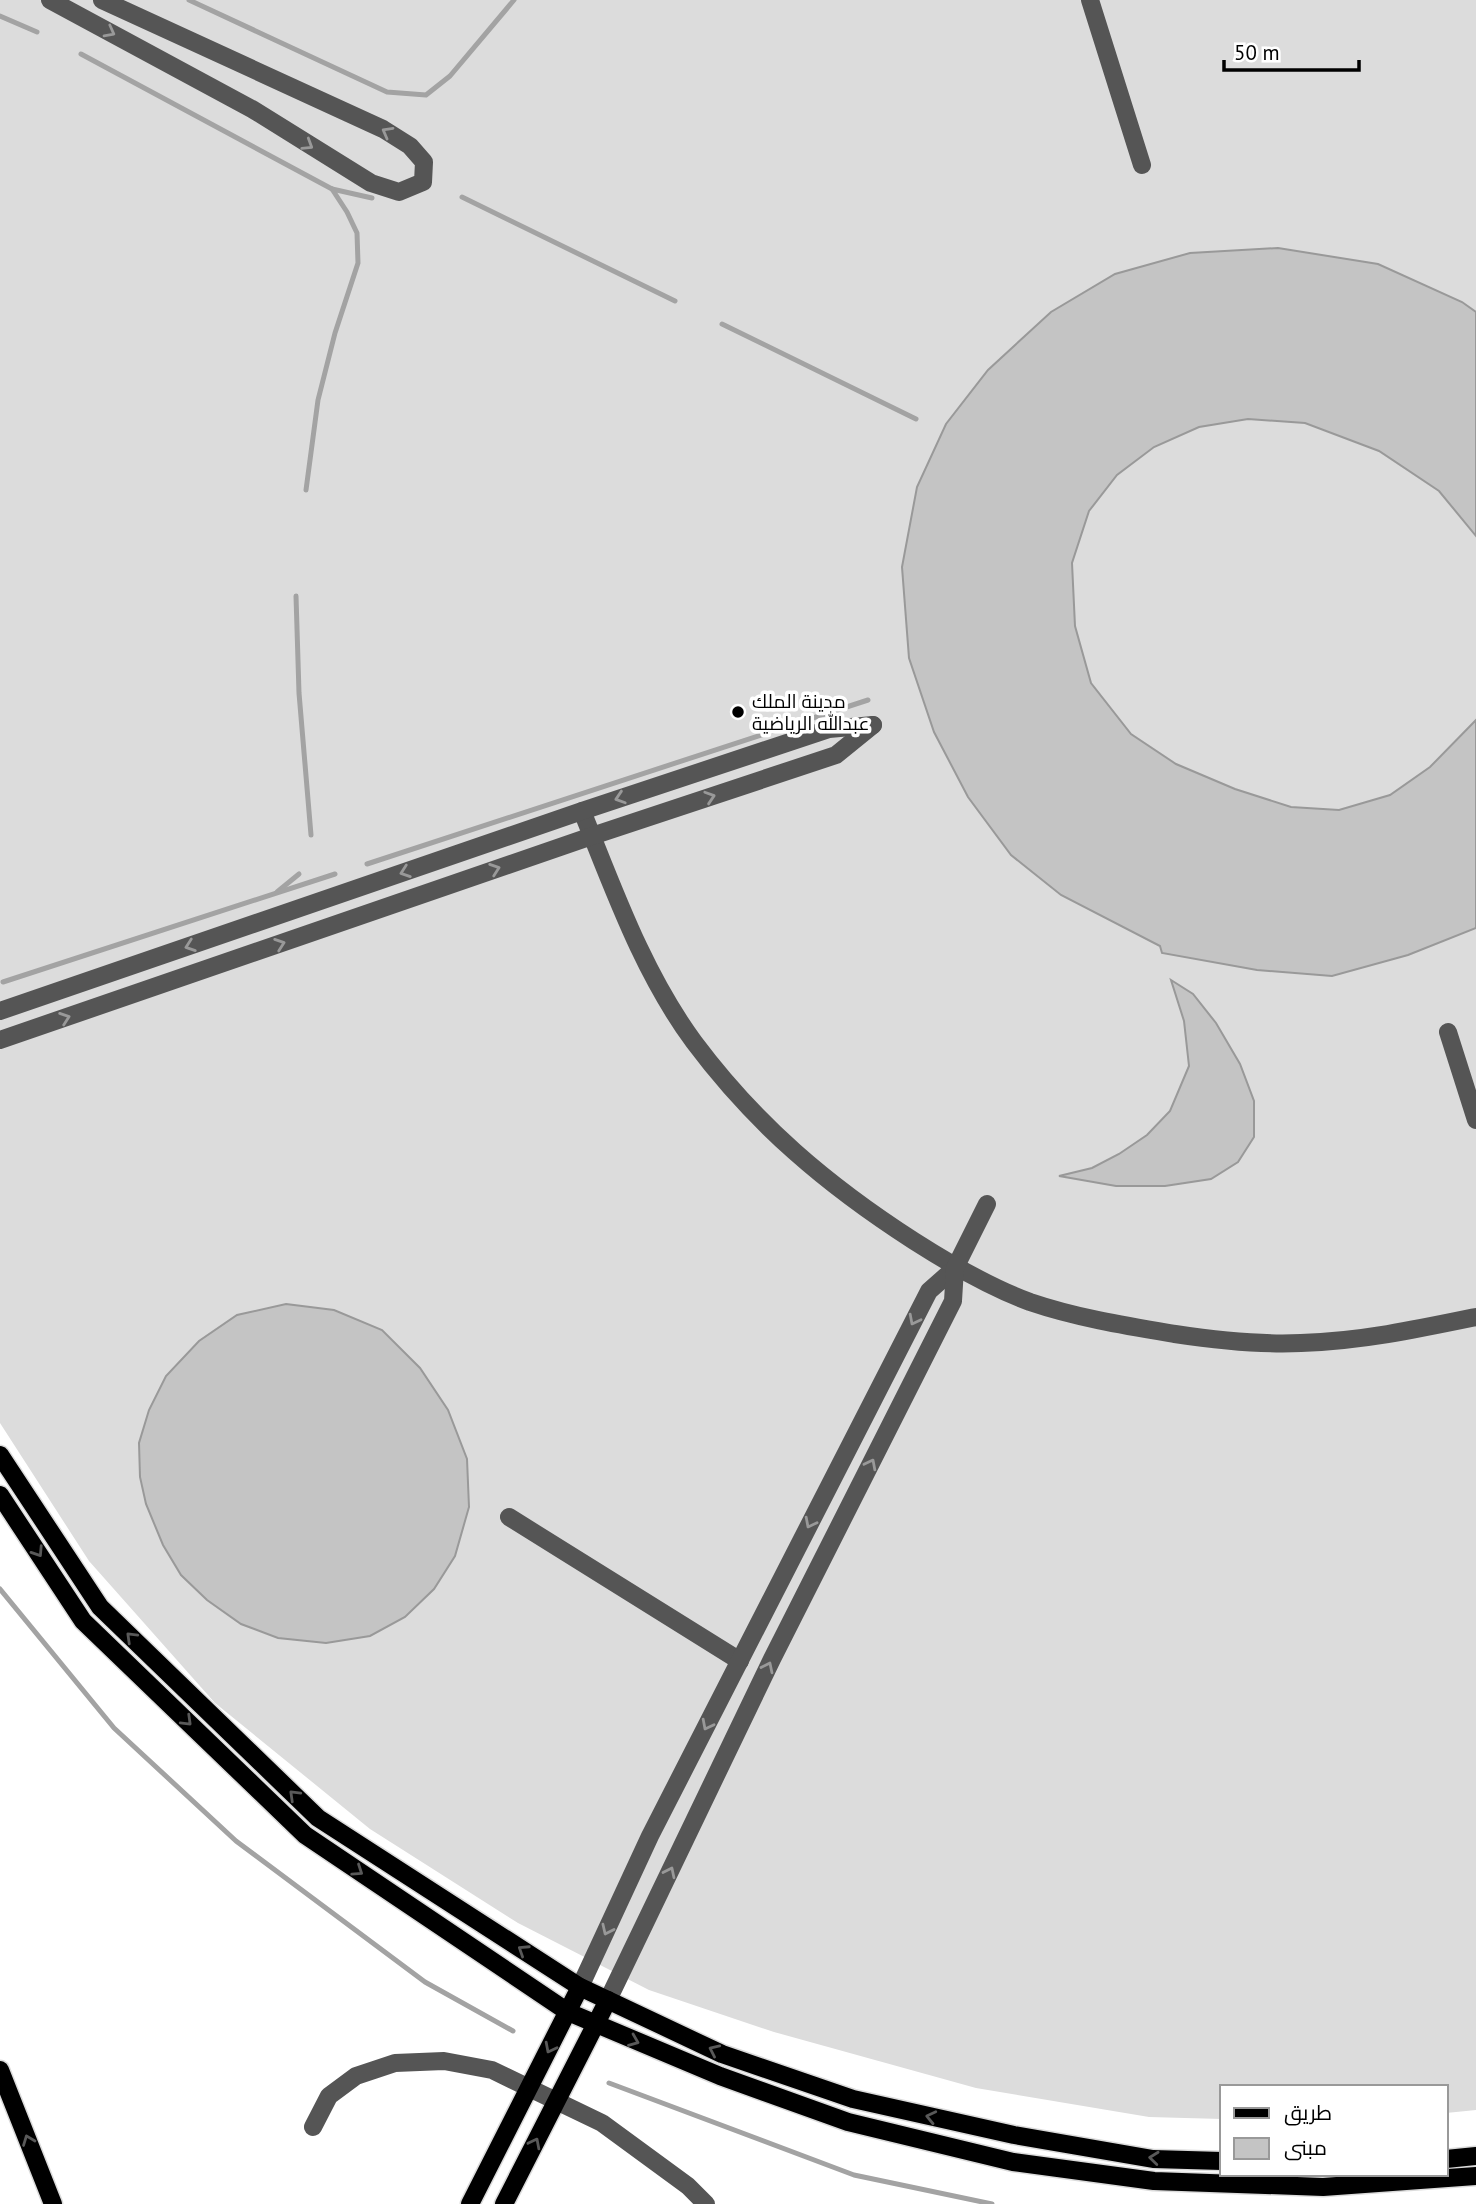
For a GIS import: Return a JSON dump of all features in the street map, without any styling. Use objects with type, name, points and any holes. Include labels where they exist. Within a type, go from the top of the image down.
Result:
[{"type":"main road","points":[[0,1455],[100,1607],[318,1818],[580,1987],[722,2054],[853,2099],[1014,2136],[1141,2157],[1220,2161]]},
{"type":"main road","points":[[0,1495],[83,1621],[304,1835],[568,2012],[720,2076],[848,2122],[1013,2162],[1154,2181],[1310,2186],[1476,2176]]},
{"type":"main road","points":[[470,2204],[580,1987]]},
{"type":"main road","points":[[504,2204],[608,2000]]},
{"type":"main road","points":[[0,2070],[53,2204]]},
{"type":"main road","points":[[1448,2159],[1476,2156]]},
{"type":"street","points":[[50,0],[252,109],[371,183],[399,192],[423,182],[424,162],[410,146],[383,129],[102,0]]},
{"type":"street","points":[[1090,0],[1142,165]]},
{"type":"street","points":[[0,1011],[829,729],[873,725],[836,755],[0,1040]]},
{"type":"street","points":[[582,811],[620,906],[654,976],[693,1041],[741,1101],[801,1160],[880,1220],[956,1268],[1030,1302],[1116,1324],[1204,1338],[1299,1344],[1388,1336],[1476,1317]]},
{"type":"street","points":[[1448,1032],[1476,1120]]},
{"type":"street","points":[[608,2000],[778,1646],[953,1301],[956,1268],[986,1204]]},
{"type":"street","points":[[580,1987],[650,1836],[929,1291],[956,1268]]},
{"type":"street","points":[[509,1517],[740,1661]]},
{"type":"street","points":[[313,2127],[329,2096],[356,2076],[395,2063],[444,2062],[492,2070],[602,2123],[688,2186],[706,2204]]},
{"type":"shaded area","name":"مدينة الملك عبدالله الرياضية","points":[[0,0],[1476,0],[1476,2110],[1448,2113],[1448,2085],[1220,2085],[1220,2119],[1149,2117],[976,2088],[774,2032],[649,1990],[518,1923],[370,1829],[215,1703],[89,1561],[0,1423]]},
{"type":"building","name":"مدينة الملك عبدالله الرياضية","points":[[1278,248],[1378,264],[1462,302],[1476,312],[1476,536],[1439,491],[1379,451],[1305,423],[1248,419],[1199,427],[1154,447],[1117,475],[1089,511],[1072,563],[1075,626],[1091,683],[1131,734],[1176,764],[1235,789],[1291,807],[1339,810],[1390,795],[1430,767],[1476,720],[1476,928],[1408,955],[1332,976],[1257,970],[1162,953],[1160,946],[1061,895],[1011,855],[968,797],[934,732],[909,658],[902,567],[917,487],[946,424],[988,370],[1051,312],[1115,274],[1190,253]]},
{"type":"building","points":[[1171,980],[1193,994],[1216,1023],[1240,1064],[1254,1101],[1254,1137],[1238,1162],[1211,1179],[1165,1186],[1116,1186],[1059,1176],[1092,1168],[1119,1154],[1147,1135],[1170,1111],[1189,1066],[1184,1021]]},
{"type":"building","points":[[286,1304],[334,1310],[382,1330],[420,1368],[448,1410],[467,1459],[469,1507],[455,1556],[434,1589],[405,1617],[370,1636],[326,1643],[278,1638],[241,1624],[207,1600],[181,1575],[163,1545],[146,1504],[140,1477],[139,1443],[149,1410],[166,1376],[199,1341],[237,1315]]},
{"type":"waterway","points":[[189,0],[387,92],[426,95],[450,76],[514,0]]},
{"type":"waterway","points":[[0,16],[37,32]]},
{"type":"waterway","points":[[81,54],[332,189],[372,198]]},
{"type":"waterway","points":[[306,490],[318,400],[335,333],[358,263],[357,233],[332,189]]},
{"type":"waterway","points":[[462,197],[675,301]]},
{"type":"waterway","points":[[722,324],[916,419]]},
{"type":"waterway","points":[[296,596],[299,693],[311,835]]},
{"type":"waterway","points":[[367,864],[868,700]]},
{"type":"waterway","points":[[277,892],[299,874]]},
{"type":"waterway","points":[[3,982],[335,874]]},
{"type":"waterway","points":[[0,1589],[114,1728],[236,1841],[425,1982],[513,2031]]},
{"type":"waterway","points":[[609,2083],[854,2175],[992,2204]]},
{"type":"place","name":"مدينة الملك عبدالله الرياضية","points":[[738,712]]}]
